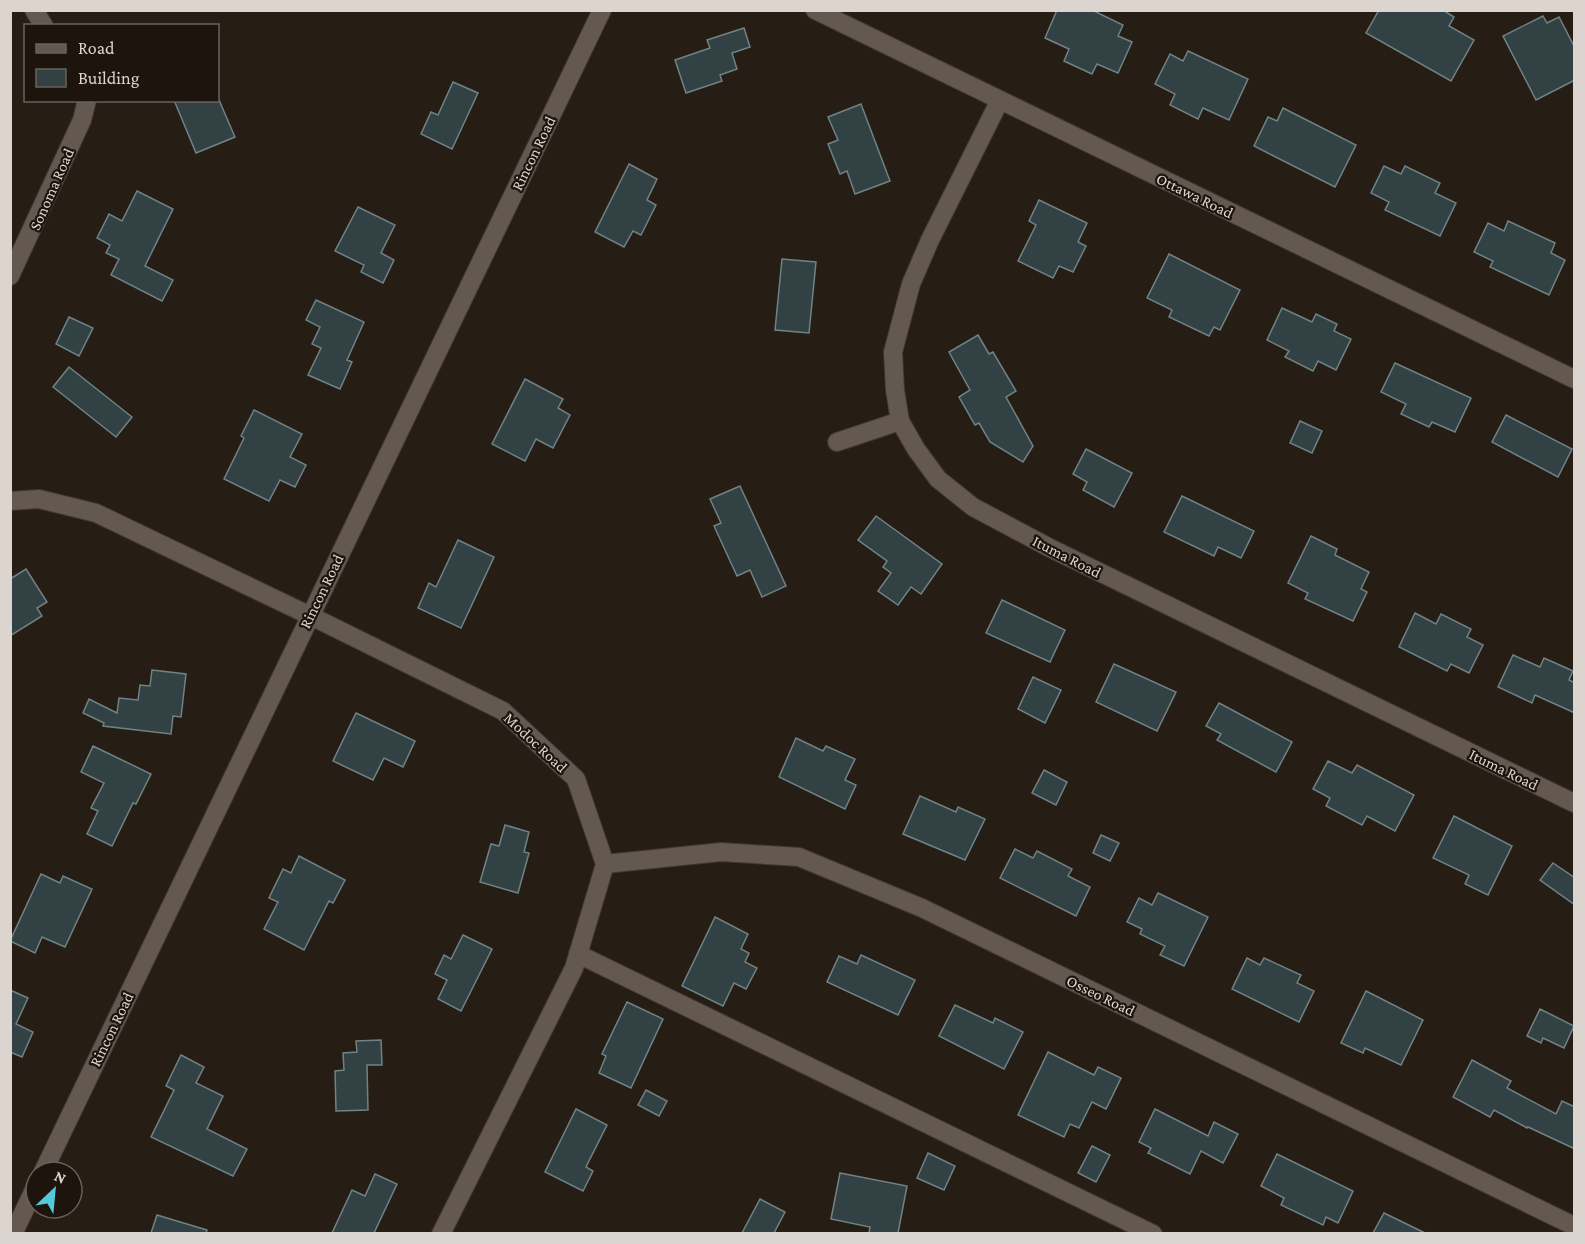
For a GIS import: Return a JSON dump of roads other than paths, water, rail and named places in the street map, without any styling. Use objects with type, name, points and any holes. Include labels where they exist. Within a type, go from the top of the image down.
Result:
[{"type":"street","points":[[34,10],[43,24]]},
{"type":"street","name":"Rincon Road","points":[[49,1160],[602,10]]},
{"type":"street","name":"Ottawa Road","points":[[815,10],[1575,379]]},
{"type":"street","name":"Ituma Road","points":[[1000,100],[930,240],[911,284],[893,352],[894,390],[900,421],[916,449],[938,479],[973,507],[1050,548],[1575,803]]},
{"type":"street","name":"Sonoma Road","points":[[10,276],[82,120],[86,102]]},
{"type":"street","points":[[837,442],[900,421]]},
{"type":"street","name":"Modoc Road","points":[[10,501],[39,499],[96,513],[502,711],[576,779],[605,864]]},
{"type":"street","name":"Osseo Road","points":[[605,864],[721,852],[799,857],[932,913],[1575,1226]]},
{"type":"street","points":[[441,1233],[574,968],[605,864]]},
{"type":"street","points":[[578,954],[1153,1233]]},
{"type":"street","points":[[14,1233],[24,1212]]}]
